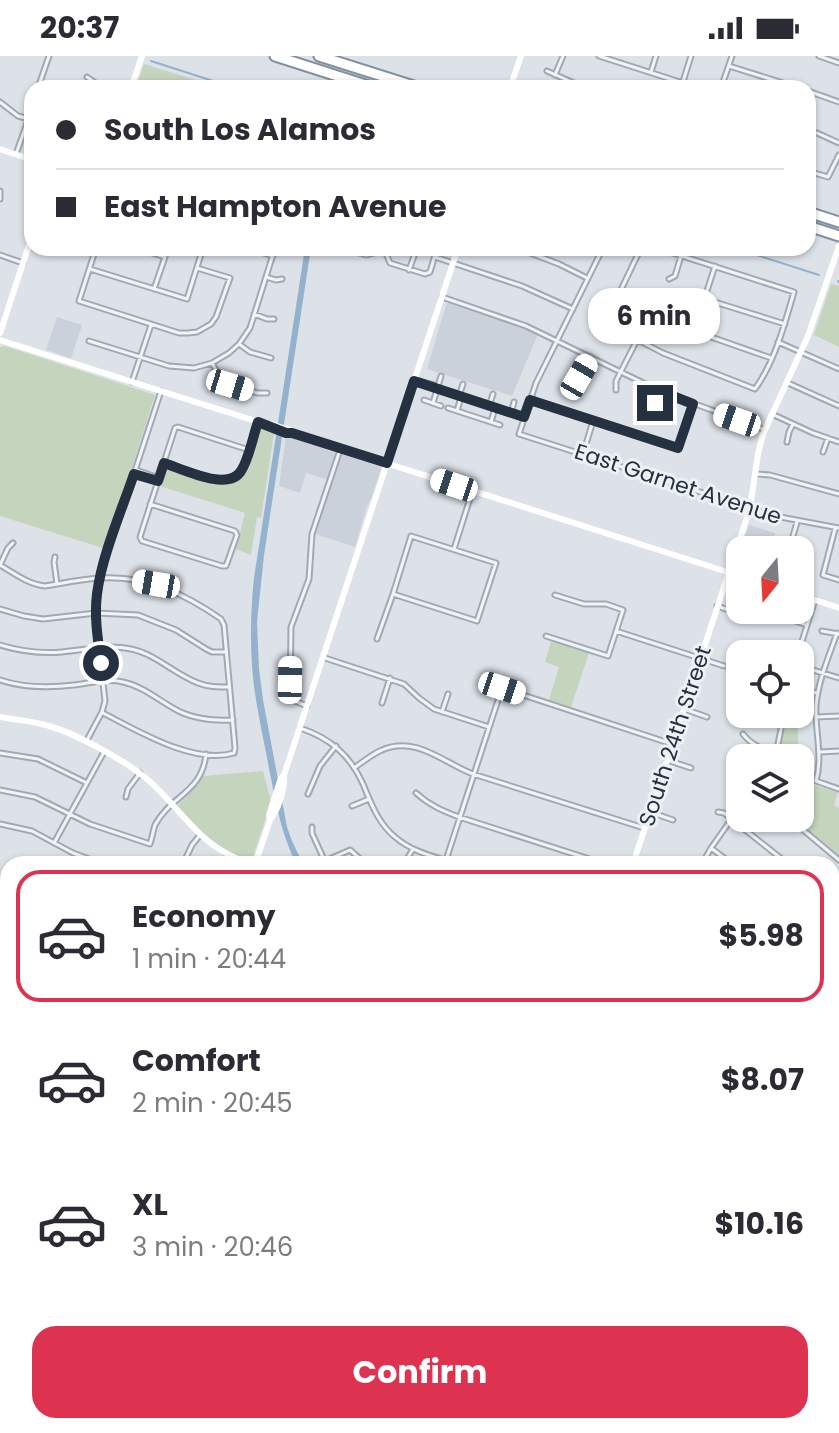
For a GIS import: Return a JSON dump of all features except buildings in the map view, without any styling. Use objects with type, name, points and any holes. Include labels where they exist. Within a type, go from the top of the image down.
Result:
[{"type":"highway","points":[[275,56],[351,80]]},
{"type":"highway","points":[[319,56],[394,80]]},
{"type":"highway","points":[[816,215],[839,222]]},
{"type":"highway","points":[[816,229],[839,236]]},
{"type":"main road","points":[[134,80],[142,56]]},
{"type":"main road","points":[[513,80],[521,56]]},
{"type":"main road","points":[[0,149],[24,158]]},
{"type":"main road","name":"South 24th Street","points":[[740,536],[750,508],[764,429],[801,352],[839,247]]},
{"type":"main road","points":[[0,333],[25,256]]},
{"type":"main road","points":[[270,820],[269,815],[455,256]]},
{"type":"main road","points":[[0,340],[726,571]]},
{"type":"main road","name":"South 24th Street","points":[[635,856],[726,578]]},
{"type":"main road","points":[[815,600],[839,608]]},
{"type":"main road","points":[[0,717],[46,725],[86,742],[140,773],[200,835],[230,856]]},
{"type":"main road","points":[[256,856],[282,791],[285,780],[282,779]]},
{"type":"street","points":[[41,80],[49,56]]},
{"type":"street","points":[[555,75],[563,56]]},
{"type":"street","points":[[599,56],[667,80]]},
{"type":"street","points":[[650,73],[656,56]]},
{"type":"street","points":[[684,80],[691,56]]},
{"type":"street","points":[[724,80],[732,56]]},
{"type":"street","points":[[819,56],[839,63]]},
{"type":"street","points":[[729,66],[773,80]]},
{"type":"street","points":[[547,71],[567,80]]},
{"type":"street","points":[[87,77],[91,80]]},
{"type":"street","points":[[816,94],[839,102]]},
{"type":"street","points":[[0,102],[24,118]]},
{"type":"street","points":[[16,155],[24,133]]},
{"type":"street","points":[[817,133],[839,143]]},
{"type":"street","points":[[816,173],[828,177],[839,155]]},
{"type":"street","points":[[0,191],[0,199]]},
{"type":"street","points":[[0,255],[23,263]]},
{"type":"street","points":[[94,256],[79,301],[179,333],[197,332],[216,317],[230,278],[197,268]]},
{"type":"street","points":[[154,289],[165,257],[162,256]]},
{"type":"street","points":[[90,269],[187,299],[201,256]]},
{"type":"street","points":[[89,341],[179,367],[194,368],[212,363],[239,344],[250,328],[273,256]]},
{"type":"street","points":[[387,256],[390,263],[423,274],[428,273],[435,257],[522,286],[573,309]]},
{"type":"street","points":[[409,270],[414,256]]},
{"type":"street","points":[[538,256],[588,278]]},
{"type":"street","points":[[414,381],[524,417],[557,340],[599,256]]},
{"type":"street","points":[[637,256],[605,323],[663,353],[755,389],[766,374],[794,292],[681,256],[675,276],[669,279]]},
{"type":"street","points":[[694,331],[715,266]]},
{"type":"street","points":[[266,277],[282,279]]},
{"type":"street","points":[[620,294],[694,331],[772,359]]},
{"type":"street","points":[[442,297],[508,318],[660,391],[764,429]]},
{"type":"street","points":[[705,299],[785,324]]},
{"type":"street","points":[[254,314],[274,319]]},
{"type":"street","points":[[132,382],[151,323]]},
{"type":"street","points":[[616,390],[616,381],[637,340]]},
{"type":"street","points":[[778,342],[839,369]]},
{"type":"street","points":[[239,344],[250,352],[271,358]]},
{"type":"street","points":[[579,377],[591,357]]},
{"type":"street","points":[[212,363],[220,381],[257,393],[267,393]]},
{"type":"street","points":[[433,403],[441,376]]},
{"type":"street","points":[[787,382],[839,406]]},
{"type":"street","points":[[457,411],[463,384]]},
{"type":"street","points":[[86,742],[105,701],[96,613],[100,578],[161,391]]},
{"type":"street","points":[[655,403],[660,391]]},
{"type":"street","points":[[489,406],[493,394]]},
{"type":"street","points":[[424,400],[441,406]]},
{"type":"street","points":[[530,400],[678,448],[693,404]]},
{"type":"street","points":[[511,413],[514,402]]},
{"type":"street","points":[[448,408],[500,425]]},
{"type":"street","points":[[491,422],[495,408]]},
{"type":"street","points":[[771,413],[839,442]]},
{"type":"street","name":"East Garnet Avenue","points":[[524,417],[519,434],[797,522],[837,528]]},
{"type":"street","points":[[583,454],[593,421]]},
{"type":"street","points":[[164,463],[217,480],[231,479],[242,469],[258,422]]},
{"type":"street","points":[[787,442],[793,424]]},
{"type":"street","points":[[150,504],[237,532],[226,566],[140,538],[150,504],[175,428],[249,450]]},
{"type":"street","points":[[823,452],[828,438]]},
{"type":"street","points":[[307,706],[290,699],[290,632],[309,579],[312,534],[340,448]]},
{"type":"street","points":[[134,472],[158,479]]},
{"type":"street","points":[[756,474],[839,494]]},
{"type":"street","points":[[454,549],[472,491]]},
{"type":"street","points":[[793,536],[797,522]]},
{"type":"street","points":[[837,528],[823,575],[839,580]]},
{"type":"street","points":[[377,639],[411,536],[496,563],[477,621],[393,594]]},
{"type":"street","points":[[13,543],[0,565],[29,583],[45,586],[116,578],[156,584],[178,592],[223,621],[235,754],[206,754],[177,748],[152,739],[102,712]]},
{"type":"street","points":[[55,557],[57,584]]},
{"type":"street","points":[[546,636],[608,656],[623,610],[606,604],[584,604],[555,595]]},
{"type":"street","points":[[802,640],[815,600]]},
{"type":"street","points":[[717,606],[726,609]]},
{"type":"street","points":[[0,609],[43,619],[96,613],[138,615],[176,630],[212,652],[227,652]]},
{"type":"street","points":[[616,631],[724,666]]},
{"type":"street","points":[[822,631],[838,633],[818,693],[816,717],[820,752],[816,781],[839,789]]},
{"type":"street","points":[[0,645],[42,653],[99,646],[138,650],[195,682],[212,687],[229,687]]},
{"type":"street","points":[[324,657],[390,678],[404,684],[427,705],[489,727]]},
{"type":"street","points":[[814,671],[839,678]]},
{"type":"street","points":[[382,703],[390,678]]},
{"type":"street","points":[[0,680],[44,687],[104,680],[126,682],[188,716],[233,720]]},
{"type":"street","points":[[447,856],[502,688],[672,744]]},
{"type":"street","points":[[814,692],[818,693]]},
{"type":"street","points":[[442,712],[448,694]]},
{"type":"street","points":[[684,709],[707,717]]},
{"type":"street","points":[[816,717],[839,716]]},
{"type":"street","points":[[300,728],[320,735],[336,746],[354,768],[388,830],[413,849],[434,856]]},
{"type":"street","points":[[743,734],[753,744]]},
{"type":"street","points":[[308,794],[320,766],[336,746]]},
{"type":"street","points":[[354,768],[382,750],[411,746],[473,774],[644,828]]},
{"type":"street","points":[[820,752],[839,751]]},
{"type":"street","points":[[54,843],[104,752]]},
{"type":"street","points":[[0,753],[38,759],[87,783]]},
{"type":"street","points":[[0,790],[35,797],[90,824],[150,844],[155,825],[201,776],[206,754]]},
{"type":"street","points":[[667,760],[691,768]]},
{"type":"street","points":[[126,797],[140,773]]},
{"type":"street","points":[[416,793],[442,811],[580,856]]},
{"type":"street","points":[[352,806],[369,799]]},
{"type":"street","points":[[650,812],[673,820]]},
{"type":"street","points":[[718,812],[726,815]]},
{"type":"street","points":[[0,824],[32,831],[81,856]]},
{"type":"street","points":[[706,856],[726,826]]},
{"type":"street","points":[[312,827],[322,856]]},
{"type":"street","points":[[747,832],[778,856]]},
{"type":"street","points":[[806,832],[834,856]]},
{"type":"street","points":[[187,856],[200,835]]},
{"type":"street","points":[[711,848],[722,856]]},
{"type":"street","points":[[409,856],[413,849]]},
{"type":"street","points":[[338,856],[350,850],[357,856]]},
{"type":"shaded area","points":[[449,302],[538,334],[512,396],[427,369]]},
{"type":"shaded area","points":[[57,317],[82,325],[71,358],[46,350]]},
{"type":"shaded area","points":[[286,436],[336,453],[328,480],[306,473],[300,493],[279,486]]},
{"type":"shaded area","points":[[343,454],[378,465],[381,469],[355,547],[315,534]]},
{"type":"shaded area","points":[[749,525],[775,533],[774,536],[745,536]]},
{"type":"green space","points":[[144,64],[196,80],[139,80]]},
{"type":"green space","points":[[831,284],[839,286],[839,347],[814,335]]},
{"type":"green space","points":[[5,346],[155,395],[106,549],[0,516],[0,347]]},
{"type":"green space","points":[[261,428],[274,433],[261,518],[257,517],[251,555],[236,549],[245,513],[160,486],[168,468],[209,482],[238,479],[245,471]]},
{"type":"green space","points":[[552,638],[590,650],[570,710],[548,703],[559,667],[545,662]]},
{"type":"green space","points":[[785,728],[798,728],[798,744],[780,744]]},
{"type":"green space","points":[[263,771],[271,802],[253,856],[236,856],[218,845],[177,806],[203,776]]},
{"type":"green space","points":[[814,785],[838,792],[834,805],[839,808],[839,856],[810,832],[814,832]]},
{"type":"water","points":[[304,256],[310,256],[264,555],[257,622],[263,700],[287,827],[299,856],[293,856],[286,839],[261,727],[253,677],[251,632],[254,578]]},
{"type":"waterway","points":[[151,61],[210,80]]},
{"type":"waterway","points":[[760,256],[819,275]]},
{"type":"route","points":[[101,663],[97,630],[100,578],[134,474],[158,481],[164,463],[217,480],[231,479],[242,469],[258,422],[387,463],[414,381],[524,417],[530,400],[678,448],[693,404],[660,391],[655,403]]}]
